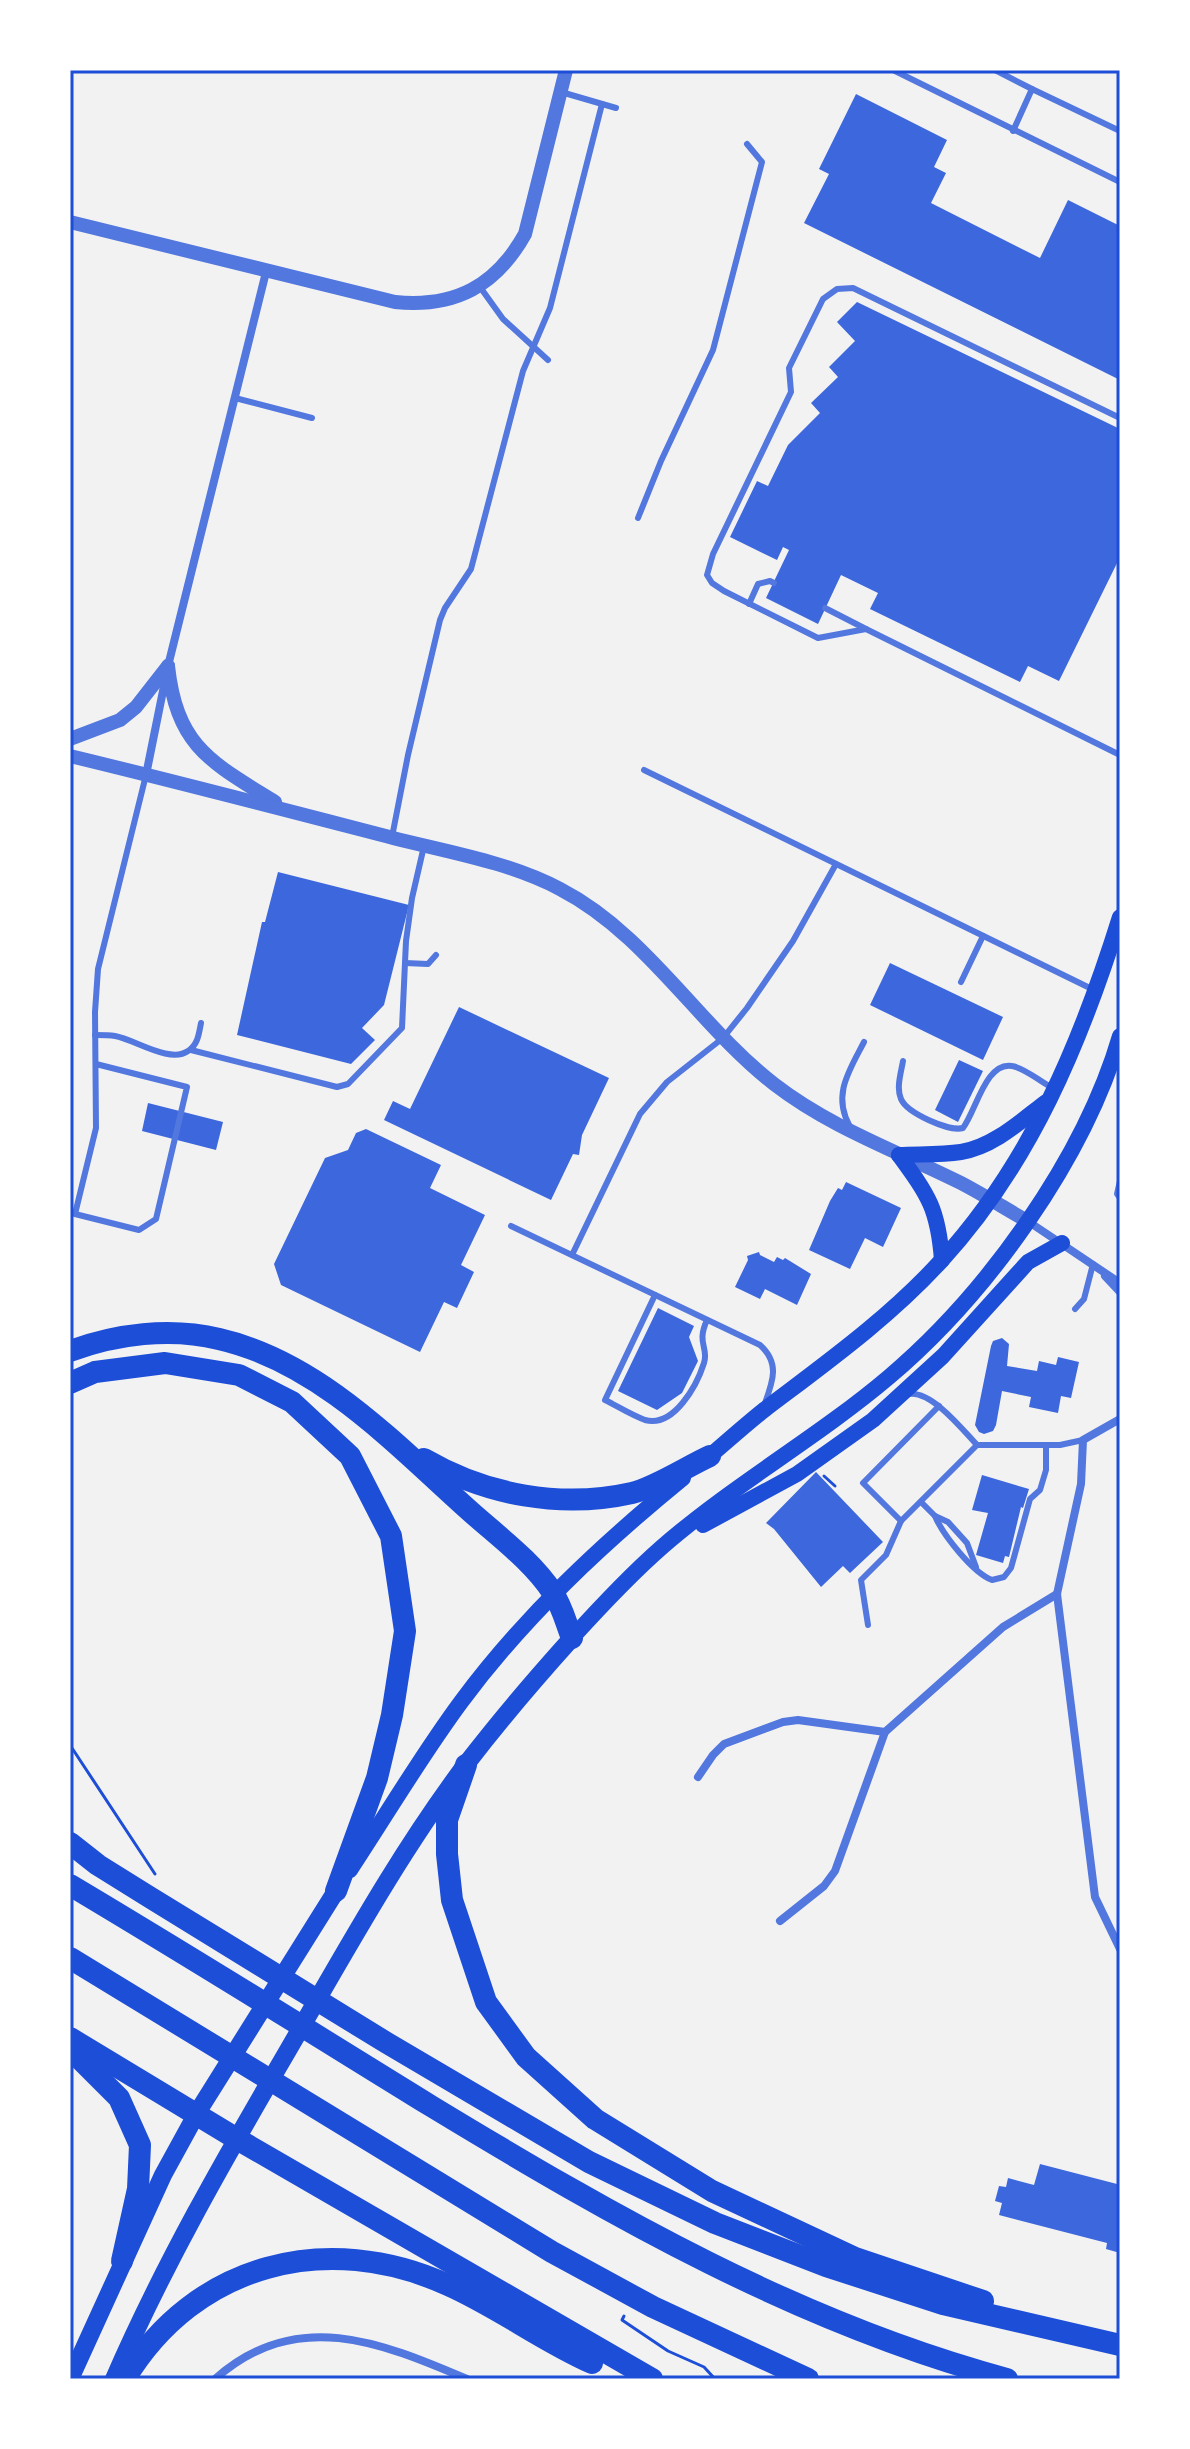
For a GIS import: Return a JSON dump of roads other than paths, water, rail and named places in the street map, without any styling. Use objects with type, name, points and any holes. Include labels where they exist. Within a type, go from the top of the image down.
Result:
[{"type":"highway","points":[[70,1351],[103,1339],[162,1333],[219,1338],[278,1360],[333,1393],[523,1559],[554,1593],[572,1638]]},
{"type":"highway","points":[[70,1383],[95,1372],[165,1363],[239,1375],[292,1402],[350,1456],[391,1536],[405,1631],[392,1715],[377,1778],[336,1891]]},
{"type":"highway","points":[[390,1440],[444,1470],[498,1491],[565,1501],[634,1493],[710,1456]]},
{"type":"highway","points":[[466,1765],[447,1820],[447,1854],[452,1900],[467,1950],[486,2002],[526,2057],[595,2119],[712,2191],[855,2258],[1005,2308],[1120,2333]]},
{"type":"highway","points":[[70,1843],[98,1865],[151,1898],[589,2162],[715,2223],[826,2266],[943,2304],[1120,2345]]},
{"type":"highway","points":[[70,1885],[509,2153],[691,2256],[865,2334],[1007,2379]]},
{"type":"highway","points":[[70,1958],[552,2252],[720,2340],[808,2379]]},
{"type":"highway","points":[[70,2038],[202,2104],[652,2379]]},
{"type":"highway","points":[[70,2049],[119,2098],[140,2145],[138,2189],[122,2261]]},
{"type":"highway","points":[[125,2379],[137,2360],[181,2314],[212,2291],[250,2273],[299,2260],[354,2258],[396,2265],[447,2284],[585,2359],[631,2379]]},
{"type":"main road","points":[[70,2379],[163,2175],[202,2104],[336,1891],[460,1703],[554,1593],[635,1517],[763,1411],[853,1344],[942,1260],[991,1201],[1055,1093],[1097,991],[1120,917]]},
{"type":"main road","points":[[114,2379],[182,2240],[242,2129],[334,1971],[466,1765],[536,1677],[608,1598],[663,1546],[891,1376],[956,1310],[1029,1222],[1072,1150],[1097,1100],[1120,1036]]},
{"type":"main road","points":[[899,1155],[962,1152],[979,1147],[1014,1127],[1055,1093]]},
{"type":"main road","points":[[899,1155],[925,1190],[934,1208],[942,1260]]},
{"type":"main road","points":[[663,1546],[797,1474],[873,1420],[943,1356],[1028,1262],[1062,1243]]},
{"type":"street","points":[[70,222],[395,302],[418,304],[460,295],[480,286],[498,272],[525,234],[566,70]]},
{"type":"street","points":[[146,775],[168,666],[266,272]]},
{"type":"street","points":[[70,739],[120,720],[136,707],[168,666]]},
{"type":"street","points":[[168,666],[172,696],[190,737],[215,764],[287,810]]},
{"type":"street","points":[[70,756],[392,837],[529,875],[560,888],[598,912],[647,956],[723,1038],[774,1084],[806,1107],[853,1134],[962,1184],[1029,1222],[1120,1283]]},
{"type":"street","points":[[1093,1264],[1120,1292]]},
{"type":"street","points":[[1098,1432],[1120,1411]]},
{"type":"street","points":[[1120,1419],[1083,1440],[1081,1484],[1057,1594],[1095,1897],[1120,1949]]},
{"type":"street","points":[[780,1921],[824,1886],[835,1871],[885,1732],[1003,1627],[1057,1594]]},
{"type":"street","points":[[698,1777],[724,1744],[783,1722],[798,1720],[885,1732]]},
{"type":"street","points":[[215,2379],[229,2367],[272,2344],[325,2336],[353,2338],[392,2348],[467,2379]]},
{"type":"lane","points":[[893,70],[1120,182]]},
{"type":"lane","points":[[995,70],[1120,131]]},
{"type":"lane","points":[[1013,131],[1032,89]]},
{"type":"lane","points":[[561,92],[616,108]]},
{"type":"lane","points":[[392,837],[440,620],[471,569],[523,371],[550,308],[602,104]]},
{"type":"lane","points":[[638,518],[713,350],[762,162],[747,144]]},
{"type":"lane","points":[[480,286],[503,319],[548,360]]},
{"type":"lane","points":[[866,629],[818,638],[724,591],[707,575],[713,554],[791,392],[789,368],[823,299],[837,289],[853,288],[1120,418]]},
{"type":"lane","points":[[235,398],[312,418]]},
{"type":"lane","points":[[749,604],[758,584],[774,583]]},
{"type":"lane","points":[[825,608],[1120,755]]},
{"type":"lane","points":[[644,770],[1097,991]]},
{"type":"lane","points":[[96,1064],[187,1087],[156,1219],[139,1230],[75,1214],[96,1128],[95,1035],[101,955],[146,775]]},
{"type":"lane","points":[[95,1035],[114,1036],[174,1055],[191,1050],[337,1087],[348,1084],[402,1028],[412,898],[424,846]]},
{"type":"lane","points":[[572,1255],[640,1114],[667,1082],[723,1038],[793,941],[836,864]]},
{"type":"lane","points":[[961,982],[983,936]]},
{"type":"lane","points":[[405,963],[428,964],[436,955]]},
{"type":"lane","points":[[191,1050],[201,1023]]},
{"type":"lane","points":[[853,1134],[842,1114],[840,1098],[846,1077],[864,1042]]},
{"type":"lane","points":[[903,1061],[899,1089],[901,1100],[915,1113],[951,1129],[963,1128],[990,1075],[1000,1067],[1014,1066],[1055,1093]]},
{"type":"lane","points":[[1120,1181],[1117,1194],[1120,1198]]},
{"type":"lane","points":[[511,1226],[760,1345],[773,1364],[774,1379],[763,1411]]},
{"type":"lane","points":[[1075,1309],[1084,1299],[1093,1264]]},
{"type":"lane","points":[[655,1295],[605,1400],[646,1420],[663,1418],[688,1396],[704,1362],[701,1334],[707,1320]]},
{"type":"lane","points":[[901,1395],[917,1393],[939,1406],[977,1445],[1046,1445],[1083,1440]]},
{"type":"lane","points":[[901,1521],[863,1483],[939,1406]]},
{"type":"lane","points":[[952,1420],[960,1412]]},
{"type":"lane","points":[[1012,1435],[1012,1445]]},
{"type":"lane","points":[[868,1625],[861,1580],[886,1555],[901,1521],[977,1445]]},
{"type":"lane","points":[[921,1502],[935,1516],[940,1530],[978,1572],[992,1580],[999,1580],[1009,1572],[1030,1499],[1040,1490],[1046,1470],[1046,1445]]}]
